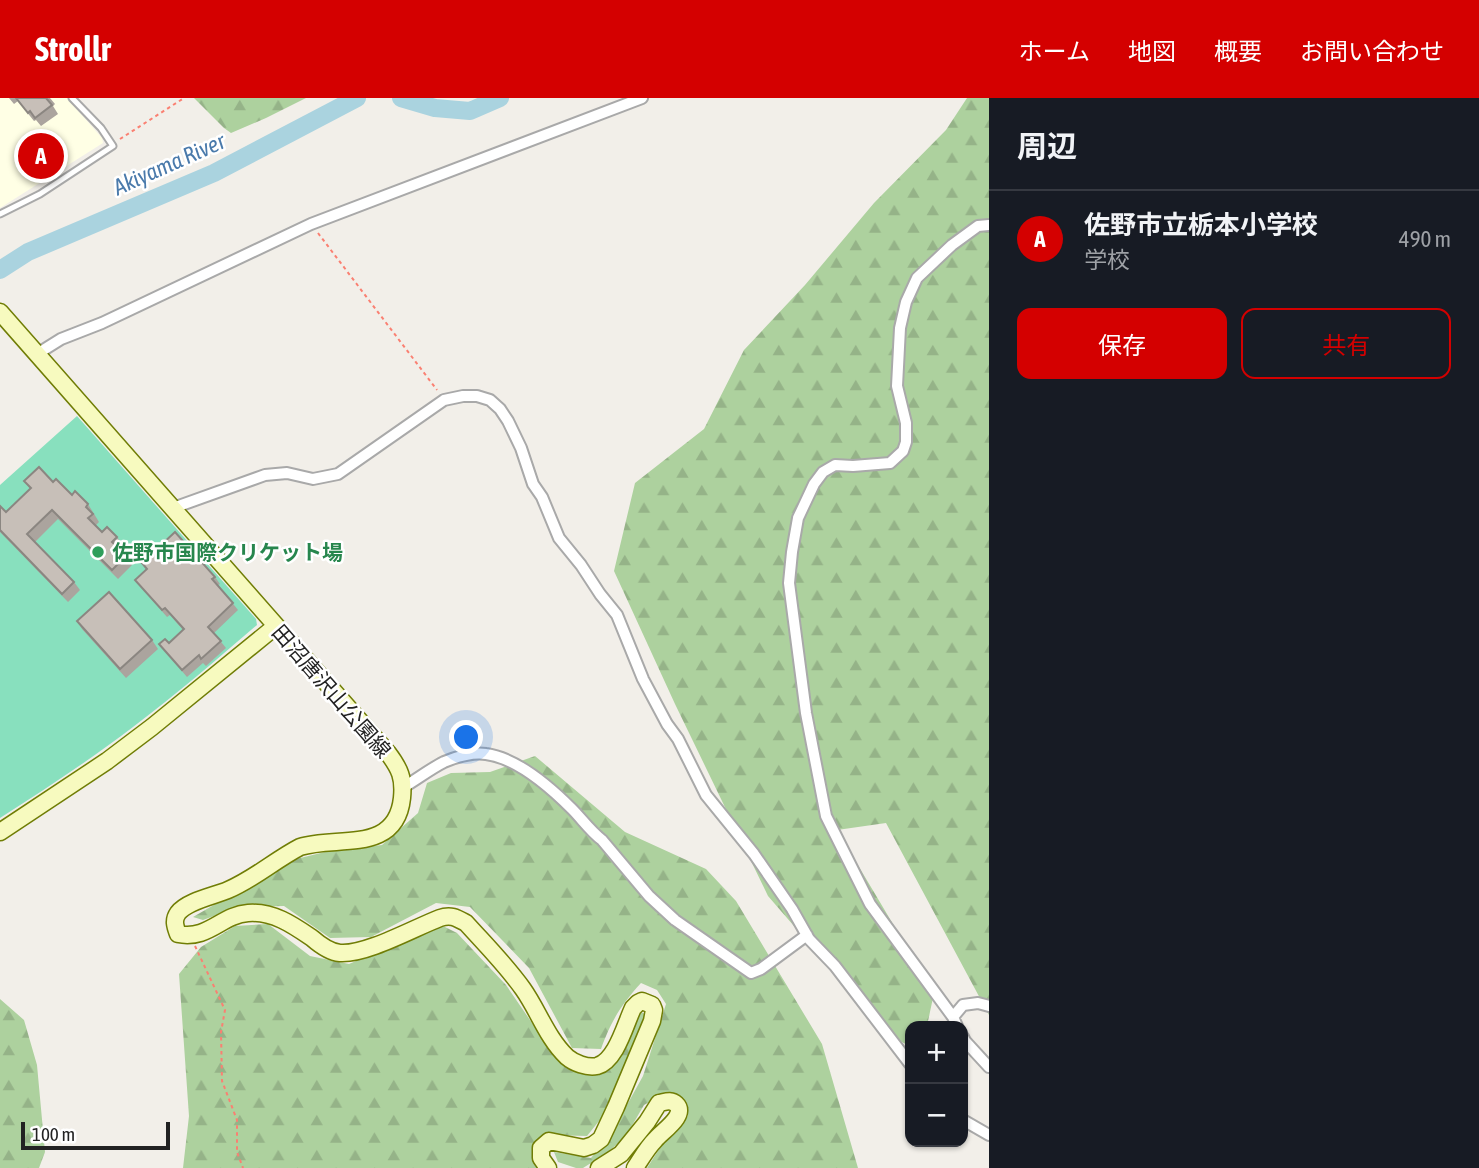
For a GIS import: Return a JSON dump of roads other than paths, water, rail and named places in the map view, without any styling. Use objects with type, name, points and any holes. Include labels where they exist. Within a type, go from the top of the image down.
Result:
[{"type":"main road","name":"田沼唐沢山公園線","points":[[0,312],[388,753],[398,765],[402,788]]},
{"type":"main road","points":[[0,832],[107,761],[276,626]]},
{"type":"main road","points":[[402,788],[396,817],[378,836],[352,841],[312,843],[300,847],[232,888],[189,904],[175,917],[178,934],[190,936],[203,933],[236,915],[263,914],[293,925],[330,951],[352,953],[366,950],[447,915],[455,917],[466,923],[522,988],[567,1057],[588,1067],[598,1066],[613,1054],[638,1003],[642,1001],[652,1005],[652,1021],[601,1139],[584,1148],[549,1141],[541,1149],[541,1158],[548,1168]]},
{"type":"main road","points":[[599,1168],[621,1154],[659,1104],[673,1102],[679,1111],[675,1120],[655,1140],[635,1168]]},
{"type":"street","points":[[37,354],[61,339],[102,323],[311,225],[642,98]]},
{"type":"street","points":[[954,1021],[870,904],[826,816],[806,713],[789,583],[798,518],[814,484],[823,472],[835,465],[890,463],[903,451],[906,423],[897,386],[900,328],[906,302],[917,278],[952,245],[978,226],[989,225]]},
{"type":"street","points":[[173,508],[265,475],[287,473],[313,479],[338,474],[444,400],[463,396],[490,400],[504,415],[521,448],[533,484],[542,497],[559,538],[617,615],[643,679],[678,739],[706,795],[754,854],[807,935],[835,966],[905,1057]]},
{"type":"street","points":[[402,788],[443,763],[472,754],[500,757],[537,777],[602,840],[649,895],[675,920],[751,973],[761,969],[807,935]]},
{"type":"street","points":[[955,1021],[963,1005],[978,1003],[989,1006]]},
{"type":"street","points":[[968,1043],[989,1068]]},
{"type":"street","points":[[968,1124],[989,1135]]},
{"type":"lane","points":[[0,214],[40,194],[113,146],[102,128],[72,98]]},
{"type":"waterway","name":"Akiyama River","points":[[0,270],[28,252],[214,173],[357,98]]},
{"type":"waterway","name":"Akiyama River","points":[[401,98],[435,108],[470,111],[500,98]]},
{"type":"place","name":"佐野市立栃本小学校","points":[[41,156]]},
{"type":"place","name":"佐野市国際クリケット場","points":[[98,552]]}]
